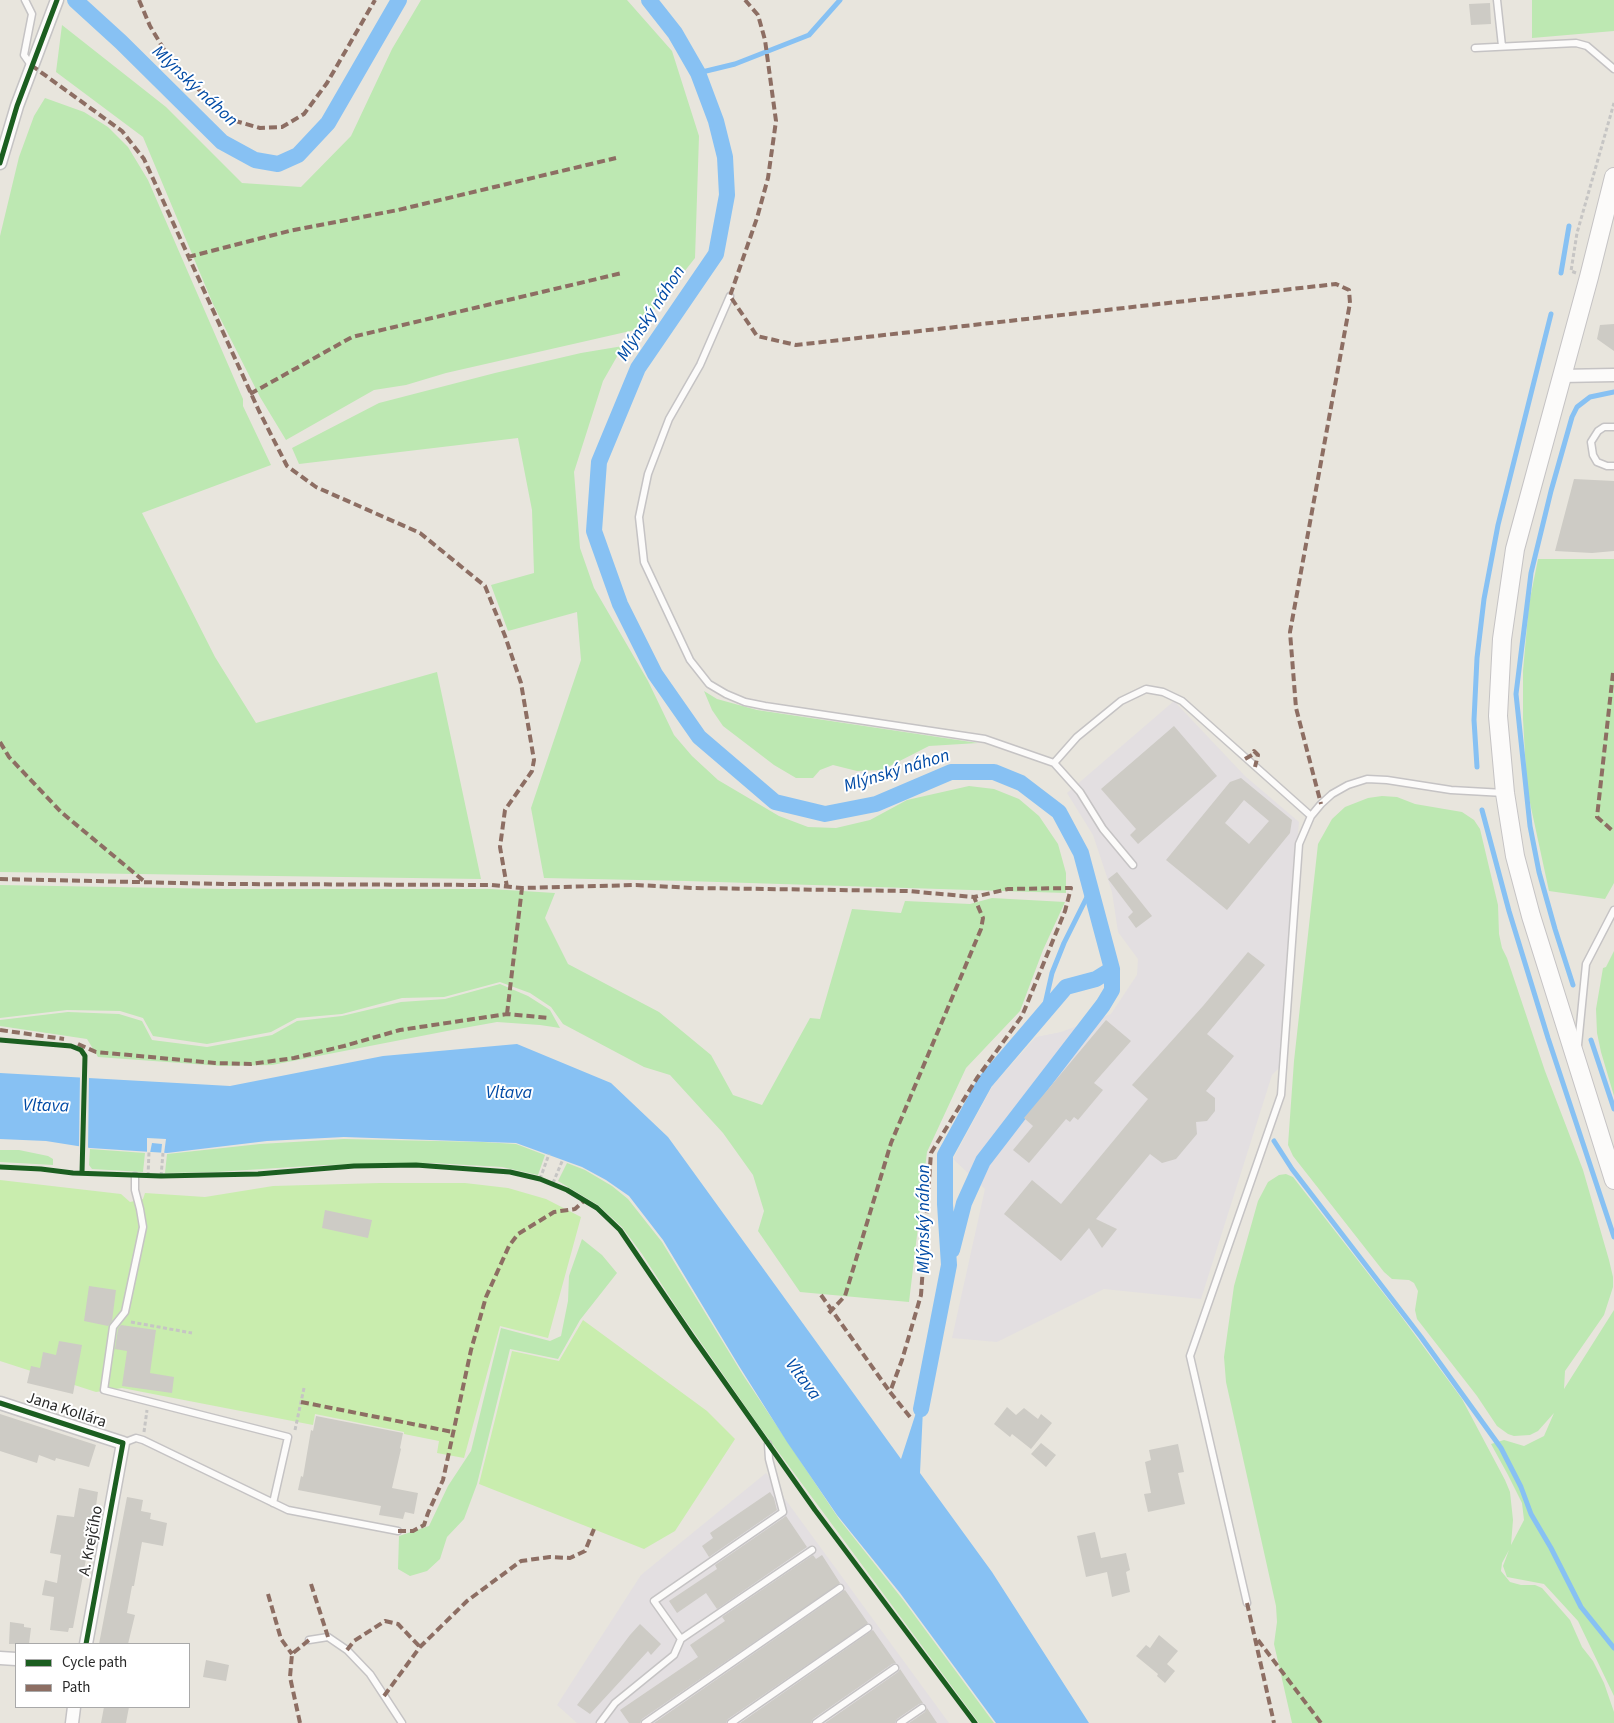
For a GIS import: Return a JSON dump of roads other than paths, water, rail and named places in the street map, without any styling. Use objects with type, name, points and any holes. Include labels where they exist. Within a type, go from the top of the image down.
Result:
[{"type":"main road","points":[[1614,177],[1589,277],[1515,548],[1502,639],[1498,716],[1505,793],[1515,856],[1530,916],[1614,1180]]},
{"type":"street","points":[[0,163],[16,106],[55,4]]},
{"type":"street","points":[[1561,376],[1614,375]]},
{"type":"street","name":"Jana Kollára","points":[[0,1403],[123,1443]]},
{"type":"street","name":"A. Krejčího","points":[[86,1643],[123,1443]]},
{"type":"street","points":[[0,1658],[15,1659]]},
{"type":"street","points":[[72,1723],[74,1708]]},
{"type":"lane","points":[[25,0],[32,14],[24,56],[31,65]]},
{"type":"lane","points":[[1497,0],[1502,46]]},
{"type":"lane","points":[[1475,48],[1576,43],[1586,46],[1614,69]]},
{"type":"lane","points":[[730,296],[700,365],[669,419],[648,474],[639,517],[644,562],[690,660],[709,684],[726,694],[746,702],[985,739],[1054,763],[1080,792],[1104,829],[1133,865]]},
{"type":"lane","points":[[1614,427],[1604,428],[1598,432],[1591,442],[1593,455],[1597,462],[1607,466],[1614,466]]},
{"type":"lane","points":[[1054,763],[1077,737],[1121,701],[1146,689],[1162,692],[1182,701],[1311,816]]},
{"type":"lane","points":[[1247,1603],[1190,1356],[1281,1095],[1299,844],[1311,816],[1332,794],[1348,785],[1367,779],[1387,780],[1451,790],[1505,793]]},
{"type":"lane","points":[[1576,1064],[1586,964],[1614,910]]},
{"type":"lane","name":"Jana Kollára","points":[[135,1176],[135,1190],[143,1227],[125,1312],[113,1327],[104,1390],[288,1437],[273,1504]]},
{"type":"lane","name":"Jana Kollára","points":[[123,1443],[136,1438],[143,1440],[288,1510],[398,1531]]},
{"type":"lane","points":[[681,1639],[654,1600],[783,1512],[769,1459],[768,1444]]},
{"type":"lane","points":[[600,1723],[615,1703],[674,1655],[681,1639],[812,1550]]},
{"type":"lane","points":[[645,1723],[840,1588]]},
{"type":"lane","points":[[731,1723],[868,1628]]},
{"type":"lane","points":[[309,1640],[328,1637],[347,1650],[370,1674],[402,1723]]},
{"type":"lane","points":[[816,1723],[895,1668]]},
{"type":"lane","points":[[900,1723],[922,1708]]},
{"type":"water","name":"Vltava","points":[[517,1044],[611,1083],[668,1137],[901,1459],[924,1388],[920,1473],[992,1572],[1089,1723],[996,1723],[900,1593],[837,1515],[787,1442],[663,1240],[629,1196],[606,1180],[582,1167],[516,1143],[344,1137],[267,1141],[167,1153],[90,1148],[46,1141],[0,1139],[0,1073],[230,1086],[383,1056]]},
{"type":"waterway","name":"Mlýnský náhon","points":[[75,0],[121,42],[222,142],[255,160],[278,164],[298,155],[328,123],[399,0]]},
{"type":"waterway","name":"Mlýnský náhon","points":[[649,0],[675,33],[698,73],[716,121],[725,157],[727,195],[716,254],[638,368],[599,462],[594,531],[620,604],[655,674],[699,737],[775,802],[825,814],[876,804],[951,772],[994,772],[1021,783],[1059,812],[1081,853],[1112,969],[1096,979],[1066,987],[985,1082],[945,1155],[945,1204],[949,1265],[921,1409]]},
{"type":"waterway","points":[[698,73],[735,64],[809,35],[840,0]]},
{"type":"waterway","points":[[1561,273],[1569,226]]},
{"type":"waterway","points":[[1477,767],[1474,720],[1477,658],[1484,599],[1498,525],[1551,314]]},
{"type":"waterway","points":[[1573,985],[1539,872],[1530,826],[1516,694],[1531,573],[1551,491],[1572,417],[1577,407],[1590,397],[1614,392]]},
{"type":"waterway","points":[[1482,810],[1509,911],[1548,1038],[1614,1237]]},
{"type":"waterway","points":[[1043,1013],[1052,973],[1064,943],[1091,889]]},
{"type":"waterway","points":[[952,1250],[964,1203],[983,1161],[1103,1005],[1112,990],[1112,969]]},
{"type":"waterway","points":[[1591,1040],[1614,1109]]},
{"type":"waterway","points":[[1274,1141],[1292,1169],[1421,1337],[1501,1448],[1521,1487],[1531,1514],[1551,1548],[1581,1607],[1614,1648]]}]
